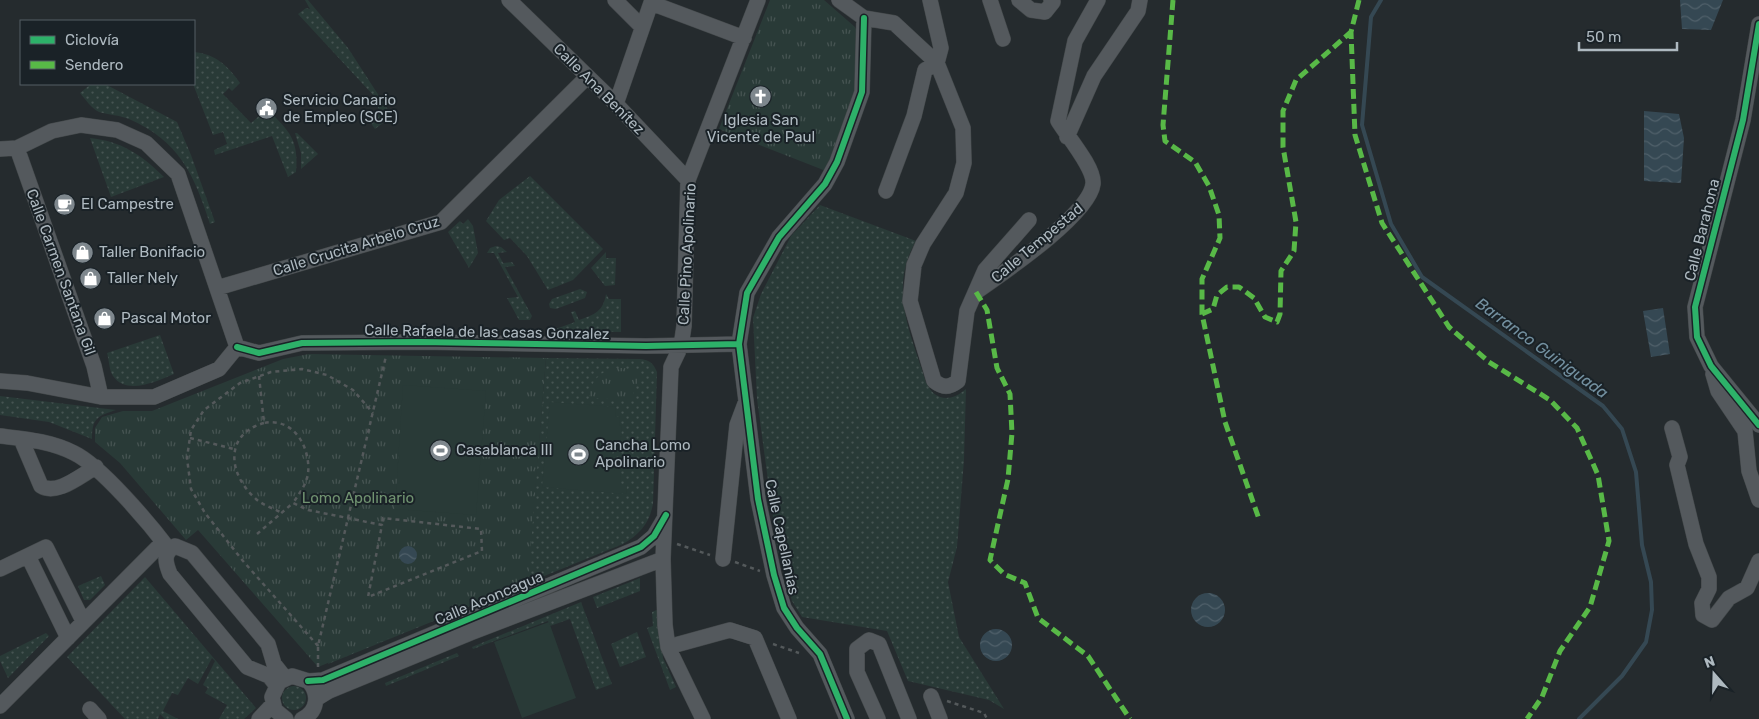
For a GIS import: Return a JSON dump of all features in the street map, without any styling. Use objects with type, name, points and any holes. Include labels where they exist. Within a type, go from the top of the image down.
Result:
[{"type":"street","name":"Calle Ana Benítez","points":[[509,0],[616,104],[688,180]]},
{"type":"street","points":[[615,0],[642,27]]},
{"type":"street","name":"Calle Pino Apolinario","points":[[702,719],[668,647],[658,593],[663,559],[666,515],[671,367],[682,346],[688,180],[758,0]]},
{"type":"street","name":"Calle Tempestad","points":[[839,0],[864,18],[894,23],[937,63],[963,128],[964,163],[956,193],[923,244],[914,265],[910,301],[934,381],[941,386],[950,387],[958,381],[967,311],[985,270],[1029,220]]},
{"type":"street","points":[[886,191],[914,116],[925,70],[937,63],[941,48],[930,0]]},
{"type":"street","points":[[990,0],[1003,39]]},
{"type":"street","points":[[1019,0],[1031,10],[1044,12],[1053,2],[1051,0]]},
{"type":"street","name":"Calle Tempestad","points":[[976,292],[1010,268],[1072,217],[1087,200],[1093,183],[1091,174],[1088,166],[1058,122],[1075,41],[1098,0]]},
{"type":"street","points":[[1067,136],[1094,76],[1138,11],[1140,0]]},
{"type":"street","points":[[616,104],[652,1],[744,38]]},
{"type":"street","name":"Calle Capellanías","points":[[847,719],[820,654],[797,628],[784,608],[774,575],[758,499],[739,344],[747,293],[780,237],[825,184],[837,162],[862,92],[864,18]]},
{"type":"street","name":"Calle Barahona","points":[[1759,24],[1743,120],[1695,307],[1696,337],[1711,366],[1759,425]]},
{"type":"street","name":"Calle Crucita Arbelo Cruz","points":[[218,288],[441,222],[587,77]]},
{"type":"street","points":[[0,149],[17,148],[52,131],[81,125],[117,130],[146,143],[178,174],[237,347],[219,369],[154,397],[101,397],[27,383],[0,382]]},
{"type":"street","name":"Calle Carmen Santana Gil","points":[[17,148],[94,366],[101,397]]},
{"type":"street","name":"Calle Rafaela de las casas Gonzalez","points":[[237,347],[259,353],[302,343],[422,342],[682,346],[739,344]]},
{"type":"street","points":[[1711,366],[1718,391],[1745,430],[1749,471],[1759,500]]},
{"type":"street","name":"Calle Capellanías","points":[[723,559],[737,425],[746,400]]},
{"type":"street","points":[[1672,428],[1680,457],[1677,466],[1696,544],[1709,577],[1709,589],[1702,603],[1703,615],[1712,620],[1729,598],[1747,588],[1759,561]]},
{"type":"street","points":[[0,436],[47,442],[75,453],[96,467],[166,546],[166,557],[170,574],[247,667],[281,682]]},
{"type":"street","points":[[21,439],[41,486],[47,489],[55,489],[96,467]]},
{"type":"street","name":"Calle Aconcagua","points":[[281,682],[296,676],[308,681],[323,680],[641,547],[654,536],[666,515]]},
{"type":"street","points":[[0,569],[46,546],[83,621]]},
{"type":"street","points":[[0,706],[83,621],[166,546],[175,546],[192,553],[268,644],[281,682]]},
{"type":"street","points":[[28,556],[68,638]]},
{"type":"street","name":"Calle Aconcagua","points":[[316,700],[329,692],[470,633],[663,559]]},
{"type":"street","points":[[668,647],[730,630],[755,638],[789,719]]},
{"type":"street","points":[[878,719],[857,672],[857,649],[869,640],[879,644],[909,719]]},
{"type":"street","points":[[253,669],[272,654]]},
{"type":"street","points":[[302,719],[313,710],[316,700],[314,688],[308,681]]},
{"type":"street","points":[[281,682],[272,697],[272,704],[277,713],[286,719]]},
{"type":"street","points":[[931,696],[940,719]]},
{"type":"street","points":[[259,719],[272,704]]},
{"type":"path","points":[[318,667],[318,646],[386,356]]},
{"type":"path","points":[[318,646],[243,561],[200,505],[191,489],[187,458],[191,430],[204,410],[240,383],[271,372],[302,369],[327,375],[353,390],[373,412]]},
{"type":"path","points":[[259,376],[264,423]]},
{"type":"path","points":[[257,534],[282,513],[293,503],[305,484],[308,475],[305,451],[300,438],[289,427],[273,421],[244,432],[234,449],[237,471],[248,491],[256,499],[282,513]]},
{"type":"path","points":[[190,438],[234,449]]},
{"type":"path","points":[[293,503],[308,510],[382,525]]},
{"type":"path","points":[[383,518],[481,529],[482,551],[368,597],[382,525],[383,518]]},
{"type":"green space","points":[[305,0],[308,0],[348,48],[392,116],[375,129],[370,122],[379,110],[374,96],[298,14],[306,8],[310,9]]},
{"type":"green space","points":[[770,0],[824,0],[855,27],[860,38],[855,102],[826,171],[719,129]]},
{"type":"green space","points":[[195,52],[209,55],[221,62],[240,83],[232,91],[229,88],[223,94],[251,123],[267,109],[287,130],[296,151],[296,172],[288,177],[272,136],[215,155],[214,150],[227,144],[223,132],[213,135],[193,85],[195,85]]},
{"type":"green space","points":[[90,85],[107,85],[177,122],[215,222],[210,224],[191,175],[172,149],[146,128],[129,119],[99,112],[94,109],[80,93]]},
{"type":"green space","points":[[295,133],[318,154],[301,169],[301,153]]},
{"type":"green space","points":[[90,138],[112,142],[130,150],[148,162],[164,177],[111,197]]},
{"type":"green space","points":[[530,176],[603,249],[573,280],[548,290],[527,256],[510,238],[504,240],[486,221],[499,200]]},
{"type":"green space","points":[[820,205],[916,241],[908,259],[903,294],[909,329],[926,382],[934,393],[944,398],[955,396],[966,389],[964,460],[957,547],[948,582],[959,637],[1004,709],[989,700],[908,681],[887,631],[802,617],[792,601],[777,547],[757,399],[753,318],[761,294],[791,236]]},
{"type":"green space","points":[[468,219],[473,226],[478,253],[469,268],[448,232],[460,221],[463,224]]},
{"type":"green space","points":[[501,247],[507,252],[498,253],[503,263],[512,262],[515,266],[505,267],[532,316],[530,320],[519,320],[507,298],[518,297],[494,253],[487,253],[490,248]]},
{"type":"green space","points":[[606,252],[606,258],[616,258],[615,285],[605,286],[591,268]]},
{"type":"green space","points":[[580,289],[587,292],[585,298],[556,309],[550,308],[549,304],[552,299]]},
{"type":"green space","points":[[606,294],[609,299],[621,299],[621,332],[550,331],[575,322],[571,312],[575,311],[579,320],[594,314],[603,305]]},
{"type":"green space","points":[[160,335],[174,374],[151,383],[134,386],[119,382],[113,376],[107,353]]},
{"type":"green space","name":"Lomo Apolinario","points":[[309,354],[546,358],[528,582],[318,667],[198,530],[186,540],[120,463],[95,442],[95,428],[102,417],[123,411],[152,411],[283,359]]},
{"type":"green space","points":[[546,358],[640,359],[651,362],[654,366],[657,372],[653,504],[643,528],[623,544],[328,664],[331,653],[528,571]]},
{"type":"green space","points":[[613,368],[624,368],[641,373],[631,400],[589,398],[591,387],[596,379]]},
{"type":"green space","name":"Casablanca III","points":[[403,385],[486,391],[476,515],[395,509]]},
{"type":"green space","points":[[0,396],[116,410],[104,414],[97,419],[93,427],[92,439],[49,422],[0,415]]},
{"type":"green space","name":"Cancha Lomo Apolinario","points":[[550,402],[616,407],[615,416],[620,417],[619,425],[622,426],[620,447],[613,447],[612,460],[615,461],[614,471],[621,471],[620,485],[627,485],[626,494],[542,487]]},
{"type":"green space","points":[[101,576],[105,585],[90,600],[84,600],[78,586]]},
{"type":"green space","points":[[145,577],[256,708],[244,719],[219,719],[227,705],[205,693],[208,688],[203,685],[215,661],[212,658],[198,684],[188,678],[178,695],[172,693],[163,711],[178,719],[165,719],[160,714],[158,719],[125,719],[67,657]]},
{"type":"green space","points":[[640,578],[640,591],[597,608],[593,597]]},
{"type":"green space","points":[[581,602],[612,684],[596,690],[570,619],[550,626],[548,621],[473,649],[472,647]]},
{"type":"green space","points":[[659,609],[663,658],[676,687],[670,690],[647,628],[653,626],[652,612]]},
{"type":"green space","points":[[549,622],[576,698],[522,718],[494,642]]},
{"type":"green space","points":[[637,632],[646,657],[620,667],[611,644]]},
{"type":"green space","points":[[46,633],[49,636],[8,678],[0,661],[0,656]]},
{"type":"green space","points":[[457,653],[459,656],[386,686],[385,683]]},
{"type":"green space","points":[[294,686],[299,687],[305,693],[305,703],[299,709],[294,710],[289,709],[283,703],[282,698],[283,693],[289,687]]},
{"type":"water","points":[[1680,0],[1723,0],[1711,30],[1682,29]]},
{"type":"water","points":[[1644,111],[1679,114],[1684,138],[1681,183],[1644,181]]},
{"type":"water","points":[[1663,308],[1670,354],[1651,357],[1643,311]]},
{"type":"water","points":[[408,546],[414,549],[417,555],[414,561],[408,564],[402,561],[399,555],[402,549]]},
{"type":"water","points":[[1208,593],[1220,598],[1225,610],[1220,622],[1208,627],[1196,622],[1191,610],[1196,598]]},
{"type":"water","points":[[996,629],[1002,630],[1007,634],[1011,639],[1011,651],[1007,656],[1002,660],[996,661],[990,660],[985,656],[981,651],[980,645],[981,639],[985,634],[990,630]]},
{"type":"waterway","name":"Barranco Guiniguada","points":[[1381,0],[1371,17],[1362,125],[1391,224],[1422,277],[1603,406],[1622,429],[1636,472],[1642,545],[1651,582],[1652,610],[1646,642],[1622,676],[1579,719]]},
{"type":"marked path","points":[[1173,0],[1163,125],[1165,141],[1195,162],[1209,186],[1219,215],[1220,238],[1202,279],[1202,314],[1225,422],[1259,519]]},
{"type":"marked path","points":[[1359,0],[1351,32],[1355,135],[1382,223],[1449,327],[1489,362],[1550,400],[1577,428],[1598,475],[1609,541],[1590,607],[1560,651],[1542,697],[1527,719]]},
{"type":"marked path","points":[[1202,314],[1213,309],[1217,295],[1227,287],[1239,287],[1254,298],[1265,317],[1277,322],[1280,314],[1281,271],[1294,251],[1296,222],[1283,147],[1283,111],[1296,80],[1351,32]]},
{"type":"marked path","points":[[976,292],[987,310],[997,368],[1010,394],[1012,433],[1008,479],[990,560],[1004,574],[1025,583],[1038,618],[1088,656],[1130,719]]},
{"type":"cycle path","points":[[847,719],[820,654],[797,628],[784,608],[774,575],[758,499],[739,344],[747,293],[779,237],[825,184],[837,162],[862,92],[864,18]]},
{"type":"cycle path","points":[[1759,24],[1743,120],[1695,307],[1697,337],[1711,366],[1759,425]]},
{"type":"cycle path","points":[[237,347],[259,353],[302,343],[421,342],[646,346],[739,344]]},
{"type":"cycle path","points":[[308,681],[323,680],[641,547],[654,536],[666,515]]},
{"type":"place","name":"Iglesia San Vicente de Paul","points":[[761,97]]},
{"type":"place","name":"Servicio Canario de Empleo (SCE)","points":[[267,109]]},
{"type":"place","name":"El Campestre","points":[[65,204]]},
{"type":"place","name":"Taller Bonifacio","points":[[83,252]]},
{"type":"place","name":"Taller Nely","points":[[91,278]]},
{"type":"place","name":"Pascal Motor","points":[[105,318]]},
{"type":"place","name":"Casablanca III","points":[[440,450]]},
{"type":"place","name":"Cancha Lomo Apolinario","points":[[579,454]]}]
